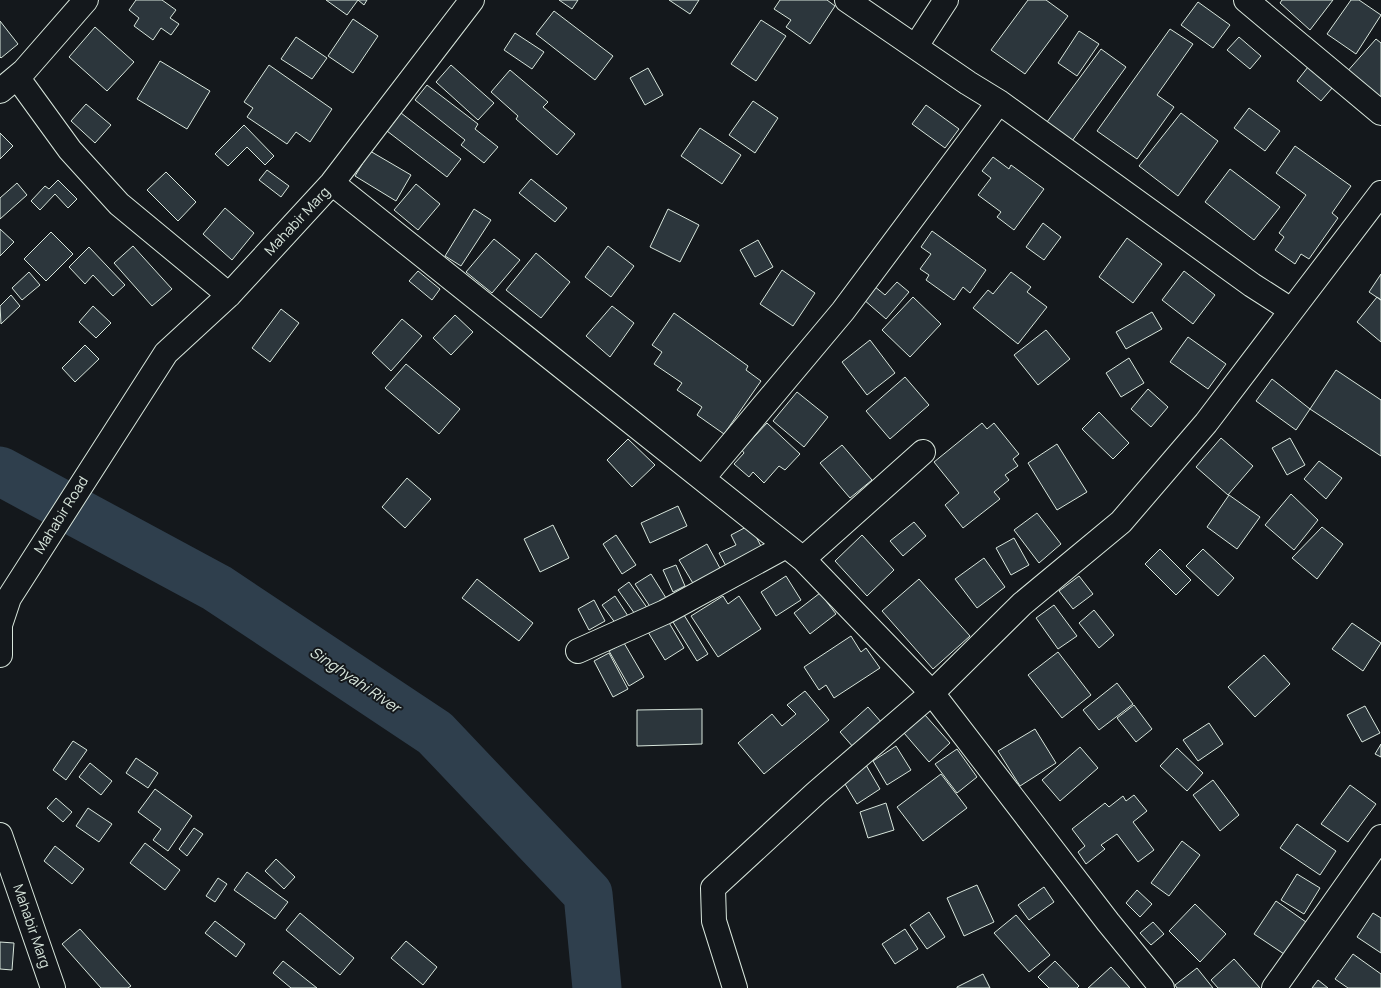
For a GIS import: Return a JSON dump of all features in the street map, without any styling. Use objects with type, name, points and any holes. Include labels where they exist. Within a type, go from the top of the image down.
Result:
[{"type":"street","points":[[86,0],[9,84],[118,204],[229,295]]},
{"type":"street","name":"Mahabir Marg","points":[[114,432],[166,353],[229,295],[332,183],[472,0]]},
{"type":"street","points":[[847,0],[999,102],[1252,285],[1292,310]]},
{"type":"street","points":[[916,46],[946,0]]},
{"type":"street","points":[[1246,0],[1381,113]]},
{"type":"street","points":[[703,478],[843,311],[999,102]]},
{"type":"street","points":[[332,183],[795,552],[932,693],[1108,922],[1162,988]]},
{"type":"street","points":[[735,988],[714,921],[713,888],[816,793],[932,693],[1022,604],[1120,522],[1206,423],[1381,193]]},
{"type":"street","name":"Mahabir Road","points":[[0,625],[8,598],[114,432]]},
{"type":"street","points":[[578,651],[795,552],[924,452]]},
{"type":"street","points":[[0,625],[0,655]]},
{"type":"street","name":"Mahabir Marg","points":[[0,835],[53,988]]},
{"type":"street","points":[[1274,988],[1381,837]]},
{"type":"building","points":[[136,0],[162,0],[176,10],[170,18],[179,24],[171,35],[161,28],[153,40],[134,26],[139,18],[129,10]]},
{"type":"building","points":[[326,0],[358,0],[347,15]]},
{"type":"building","points":[[358,0],[367,0],[364,5]]},
{"type":"building","points":[[559,0],[578,0],[572,9]]},
{"type":"building","points":[[669,0],[699,0],[690,14]]},
{"type":"building","points":[[780,0],[827,0],[835,6],[810,44],[786,27],[791,20],[774,9]]},
{"type":"building","points":[[1028,0],[1046,0],[1068,16],[1025,74],[991,50]]},
{"type":"building","points":[[1282,0],[1333,0],[1310,30],[1280,3]]},
{"type":"building","points":[[1351,0],[1359,0],[1381,15],[1356,54],[1327,34]]},
{"type":"building","points":[[1198,2],[1230,25],[1213,48],[1181,25]]},
{"type":"building","points":[[554,11],[613,56],[595,80],[536,34]]},
{"type":"building","points":[[353,19],[378,36],[353,73],[328,56]]},
{"type":"building","points":[[761,20],[786,36],[756,81],[731,64]]},
{"type":"building","points":[[0,21],[18,44],[1,58],[0,57]]},
{"type":"building","points":[[95,27],[134,62],[107,91],[69,57]]},
{"type":"building","points":[[1170,29],[1193,44],[1157,95],[1174,107],[1137,159],[1097,131]]},
{"type":"building","points":[[1079,31],[1099,44],[1077,76],[1058,63]]},
{"type":"building","points":[[515,33],[544,52],[532,69],[504,50]]},
{"type":"building","points":[[296,37],[327,58],[312,79],[281,59]]},
{"type":"building","points":[[1239,37],[1261,56],[1250,69],[1227,50]]},
{"type":"building","points":[[1376,39],[1381,43],[1381,98],[1345,74]]},
{"type":"building","points":[[1101,49],[1126,67],[1072,141],[1047,122]]},
{"type":"building","points":[[160,61],[210,91],[187,129],[137,99]]},
{"type":"building","points":[[269,65],[332,109],[310,142],[296,132],[287,144],[247,117],[253,108],[244,102]]},
{"type":"building","points":[[451,65],[494,103],[478,120],[436,82]]},
{"type":"building","points":[[1308,67],[1333,87],[1321,101],[1297,81]]},
{"type":"building","points":[[648,68],[663,95],[645,105],[630,78]]},
{"type":"building","points":[[510,70],[548,102],[543,107],[575,134],[557,155],[516,119],[518,116],[491,92]]},
{"type":"building","points":[[427,85],[478,124],[475,129],[498,147],[484,163],[461,145],[465,140],[415,100]]},
{"type":"building","points":[[753,101],[778,118],[755,153],[729,135]]},
{"type":"building","points":[[86,104],[111,125],[95,143],[71,121]]},
{"type":"building","points":[[926,105],[959,129],[945,148],[912,124]]},
{"type":"building","points":[[1249,108],[1280,131],[1265,151],[1234,128]]},
{"type":"building","points":[[401,113],[461,159],[447,177],[387,131]]},
{"type":"building","points":[[1181,113],[1218,141],[1178,196],[1139,166]]},
{"type":"building","points":[[244,125],[274,156],[265,165],[247,147],[228,166],[215,154]]},
{"type":"building","points":[[700,128],[741,155],[722,184],[681,156]]},
{"type":"building","points":[[0,133],[13,146],[0,159]]},
{"type":"building","points":[[1295,146],[1351,186],[1332,213],[1338,218],[1309,259],[1301,254],[1295,264],[1275,250],[1284,237],[1279,233],[1306,195],[1276,173]]},
{"type":"building","points":[[370,151],[411,175],[396,201],[355,176]]},
{"type":"building","points":[[993,157],[1009,169],[1011,165],[1044,189],[1014,230],[997,217],[1001,212],[978,195],[991,178],[982,171]]},
{"type":"building","points":[[1230,169],[1280,207],[1254,240],[1205,202]]},
{"type":"building","points":[[267,170],[289,186],[281,197],[259,180]]},
{"type":"building","points":[[166,172],[196,202],[178,221],[147,190]]},
{"type":"building","points":[[531,179],[567,208],[555,222],[519,193]]},
{"type":"building","points":[[58,180],[77,199],[68,208],[55,194],[40,210],[31,201],[45,186],[49,189]]},
{"type":"building","points":[[17,183],[27,195],[0,219],[0,198]]},
{"type":"building","points":[[416,184],[440,204],[418,230],[394,210]]},
{"type":"building","points":[[225,208],[254,233],[232,260],[203,234]]},
{"type":"building","points":[[474,209],[491,220],[461,266],[445,256]]},
{"type":"building","points":[[668,209],[699,225],[680,262],[650,247]]},
{"type":"building","points":[[1043,223],[1061,237],[1044,260],[1026,247]]},
{"type":"building","points":[[0,229],[14,242],[0,256]]},
{"type":"building","points":[[932,231],[986,270],[970,293],[963,287],[954,300],[926,280],[929,275],[920,269],[931,254],[921,247]]},
{"type":"building","points":[[51,232],[73,254],[46,281],[24,259]]},
{"type":"building","points":[[1127,238],[1162,264],[1133,303],[1099,277]]},
{"type":"building","points":[[494,239],[520,260],[492,293],[466,272]]},
{"type":"building","points":[[758,240],[773,267],[755,277],[740,250]]},
{"type":"building","points":[[133,246],[172,289],[152,306],[114,263]]},
{"type":"building","points":[[608,246],[634,266],[611,297],[585,277]]},
{"type":"building","points":[[89,247],[125,285],[113,296],[93,275],[85,284],[69,267]]},
{"type":"building","points":[[536,253],[570,282],[541,318],[506,290]]},
{"type":"building","points":[[782,270],[815,293],[793,326],[760,304]]},
{"type":"building","points":[[418,271],[440,289],[432,300],[409,281]]},
{"type":"building","points":[[1184,271],[1215,295],[1193,324],[1162,300]]},
{"type":"building","points":[[29,272],[40,285],[22,300],[12,288]]},
{"type":"building","points":[[1011,272],[1031,287],[1027,292],[1047,307],[1018,344],[973,308],[988,290],[993,294]]},
{"type":"building","points":[[1381,274],[1381,300],[1369,292]]},
{"type":"building","points":[[897,282],[909,292],[886,319],[863,299],[874,286],[885,295]]},
{"type":"building","points":[[11,295],[20,306],[1,324],[0,306]]},
{"type":"building","points":[[913,297],[941,324],[910,357],[882,330]]},
{"type":"building","points":[[1377,297],[1381,300],[1381,342],[1357,322]]},
{"type":"building","points":[[93,306],[111,323],[96,338],[79,322]]},
{"type":"building","points":[[612,306],[634,323],[610,357],[586,336]]},
{"type":"building","points":[[281,309],[299,323],[270,362],[252,348]]},
{"type":"building","points":[[1152,312],[1162,329],[1126,349],[1116,332]]},
{"type":"building","points":[[674,313],[748,366],[746,370],[761,381],[724,434],[697,415],[702,407],[677,390],[682,383],[654,364],[662,352],[652,345]]},
{"type":"building","points":[[455,315],[473,332],[451,355],[433,338]]},
{"type":"building","points":[[402,319],[422,336],[391,371],[372,353]]},
{"type":"building","points":[[1046,330],[1070,359],[1038,385],[1014,355]]},
{"type":"building","points":[[1188,337],[1226,364],[1208,389],[1170,362]]},
{"type":"building","points":[[870,340],[895,373],[867,395],[842,362]]},
{"type":"building","points":[[85,345],[99,359],[75,382],[62,368]]},
{"type":"building","points":[[1129,358],[1144,383],[1121,397],[1106,373]]},
{"type":"building","points":[[406,364],[460,409],[439,434],[385,388]]},
{"type":"building","points":[[1336,370],[1381,400],[1381,456],[1310,409]]},
{"type":"building","points":[[905,377],[929,405],[890,439],[866,411]]},
{"type":"building","points":[[1272,379],[1310,409],[1296,430],[1256,401]]},
{"type":"building","points":[[1148,389],[1168,407],[1151,427],[1131,409]]},
{"type":"building","points":[[797,392],[828,417],[804,447],[773,421]]},
{"type":"building","points":[[1099,412],[1129,443],[1113,459],[1082,429]]},
{"type":"building","points":[[767,423],[800,454],[785,470],[779,466],[764,483],[753,472],[749,477],[734,464],[744,453],[742,450]]},
{"type":"building","points":[[982,423],[987,429],[994,423],[1019,454],[1013,459],[1018,466],[1005,475],[1009,480],[994,492],[1000,499],[963,528],[945,505],[959,493],[934,462]]},
{"type":"building","points":[[1221,438],[1253,466],[1228,495],[1196,467]]},
{"type":"building","points":[[1290,438],[1305,465],[1287,475],[1272,448]]},
{"type":"building","points":[[628,439],[655,465],[632,487],[607,460]]},
{"type":"building","points":[[1057,444],[1087,492],[1057,510],[1028,463]]},
{"type":"building","points":[[842,445],[872,480],[850,498],[820,463]]},
{"type":"building","points":[[1319,461],[1342,478],[1326,499],[1304,479]]},
{"type":"building","points":[[407,478],[431,499],[405,528],[382,507]]},
{"type":"building","points":[[1291,494],[1318,520],[1294,550],[1265,525]]},
{"type":"building","points":[[1229,495],[1260,517],[1237,549],[1207,527]]},
{"type":"building","points":[[678,506],[687,526],[650,543],[641,523]]},
{"type":"building","points":[[1037,513],[1061,544],[1039,563],[1014,530]]},
{"type":"building","points":[[914,522],[926,536],[903,556],[890,541]]},
{"type":"building","points":[[553,525],[569,558],[540,572],[524,539]]},
{"type":"building","points":[[750,525],[763,550],[727,568],[719,553],[736,545],[731,535]]},
{"type":"building","points":[[1322,527],[1343,544],[1317,579],[1292,558]]},
{"type":"building","points":[[616,535],[636,565],[622,574],[603,544]]},
{"type":"building","points":[[862,535],[894,570],[867,596],[835,561]]},
{"type":"building","points":[[1014,538],[1029,565],[1011,575],[996,548]]},
{"type":"building","points":[[707,544],[721,570],[694,585],[679,560]]},
{"type":"building","points":[[1160,549],[1191,580],[1176,595],[1145,564]]},
{"type":"building","points":[[1203,549],[1234,578],[1218,596],[1186,566]]},
{"type":"building","points":[[984,558],[1005,587],[977,608],[955,579]]},
{"type":"building","points":[[676,565],[685,586],[673,592],[663,570]]},
{"type":"building","points":[[651,574],[666,598],[651,608],[635,584]]},
{"type":"building","points":[[786,576],[801,600],[776,616],[761,592]]},
{"type":"building","points":[[1079,576],[1093,594],[1073,609],[1059,591]]},
{"type":"building","points":[[477,579],[533,623],[519,641],[462,598]]},
{"type":"building","points":[[919,579],[970,636],[933,669],[882,611]]},
{"type":"building","points":[[629,582],[648,609],[637,617],[618,590]]},
{"type":"building","points":[[820,593],[836,614],[810,634],[794,613]]},
{"type":"building","points":[[615,596],[628,616],[616,624],[602,605]]},
{"type":"building","points":[[723,596],[728,604],[739,596],[761,629],[718,657],[691,616]]},
{"type":"building","points":[[594,600],[605,621],[589,630],[578,609]]},
{"type":"building","points":[[1054,605],[1077,636],[1058,649],[1036,618]]},
{"type":"building","points":[[1094,610],[1114,635],[1099,648],[1079,623]]},
{"type":"building","points":[[684,615],[708,654],[697,661],[673,622]]},
{"type":"building","points":[[668,621],[684,648],[665,660],[648,632]]},
{"type":"building","points":[[1352,623],[1381,643],[1363,671],[1332,649]]},
{"type":"building","points":[[851,636],[861,652],[866,648],[880,668],[834,698],[826,685],[819,690],[804,667]]},
{"type":"building","points":[[624,643],[644,677],[629,686],[609,651]]},
{"type":"building","points":[[1058,652],[1091,695],[1062,718],[1028,675]]},
{"type":"building","points":[[609,653],[628,689],[613,697],[594,661]]},
{"type":"building","points":[[1264,655],[1290,684],[1255,717],[1228,687]]},
{"type":"building","points":[[1117,683],[1133,704],[1099,730],[1083,710]]},
{"type":"building","points":[[805,691],[829,720],[764,774],[738,743],[772,714],[782,726],[796,714],[787,705]]},
{"type":"building","points":[[1134,705],[1152,729],[1136,742],[1117,718]]},
{"type":"building","points":[[1365,706],[1380,733],[1362,742],[1347,715]]},
{"type":"building","points":[[868,707],[882,723],[854,748],[840,732]]},
{"type":"building","points":[[702,709],[702,744],[637,746],[637,710]]},
{"type":"building","points":[[925,715],[950,743],[929,762],[904,733]]},
{"type":"building","points":[[1209,723],[1223,744],[1198,761],[1183,740]]},
{"type":"building","points":[[1035,729],[1056,763],[1020,786],[998,751]]},
{"type":"building","points":[[73,741],[87,750],[66,780],[53,770]]},
{"type":"building","points":[[1381,744],[1381,757],[1375,754]]},
{"type":"building","points":[[896,746],[911,770],[887,785],[873,761]]},
{"type":"building","points":[[1080,747],[1098,768],[1060,801],[1042,780]]},
{"type":"building","points":[[1177,748],[1203,773],[1187,791],[1160,766]]},
{"type":"building","points":[[957,749],[977,777],[957,793],[935,764]]},
{"type":"building","points":[[136,758],[158,773],[148,788],[126,773]]},
{"type":"building","points":[[90,763],[112,781],[101,795],[79,777]]},
{"type":"building","points":[[866,765],[880,789],[857,804],[842,779]]},
{"type":"building","points":[[941,774],[967,808],[923,841],[897,807]]},
{"type":"building","points":[[1213,780],[1239,815],[1220,831],[1193,795]]},
{"type":"building","points":[[1350,785],[1376,804],[1348,842],[1321,824]]},
{"type":"building","points":[[155,789],[192,816],[168,851],[153,840],[161,829],[138,812]]},
{"type":"building","points":[[1134,795],[1147,811],[1133,822],[1154,850],[1138,862],[1117,834],[1101,845],[1105,849],[1086,864],[1078,852],[1085,846],[1072,829],[1105,803],[1109,807],[1123,796],[1126,801]]},
{"type":"building","points":[[56,798],[72,812],[63,822],[47,808]]},
{"type":"building","points":[[886,803],[894,830],[868,838],[860,812]]},
{"type":"building","points":[[88,808],[112,824],[99,842],[76,826]]},
{"type":"building","points":[[1297,824],[1336,851],[1320,875],[1280,848]]},
{"type":"building","points":[[194,828],[203,834],[187,856],[179,849]]},
{"type":"building","points":[[1182,841],[1200,855],[1169,896],[1151,883]]},
{"type":"building","points":[[145,843],[180,870],[165,890],[130,863]]},
{"type":"building","points":[[55,846],[84,869],[72,884],[44,861]]},
{"type":"building","points":[[276,859],[295,877],[284,889],[265,871]]},
{"type":"building","points":[[247,872],[288,902],[275,919],[234,890]]},
{"type":"building","points":[[1297,874],[1320,888],[1304,914],[1281,900]]},
{"type":"building","points":[[218,878],[227,884],[215,902],[206,896]]},
{"type":"building","points":[[977,885],[994,922],[964,936],[947,898]]},
{"type":"building","points":[[1044,887],[1054,902],[1029,920],[1018,905]]},
{"type":"building","points":[[1137,890],[1152,904],[1140,917],[1126,903]]},
{"type":"building","points":[[1276,901],[1306,922],[1284,954],[1254,934]]},
{"type":"building","points":[[1195,904],[1226,934],[1200,962],[1169,931]]},
{"type":"building","points":[[929,912],[945,937],[927,949],[910,925]]},
{"type":"building","points":[[300,913],[354,958],[340,975],[286,930]]},
{"type":"building","points":[[1373,913],[1381,918],[1381,953],[1357,937]]},
{"type":"building","points":[[1016,915],[1050,955],[1029,972],[994,933]]},
{"type":"building","points":[[215,921],[245,944],[236,957],[205,933]]},
{"type":"building","points":[[1153,922],[1164,934],[1151,945],[1140,933]]},
{"type":"building","points":[[80,929],[131,986],[128,988],[101,988],[62,944]]},
{"type":"building","points":[[905,929],[918,949],[895,964],[882,944]]},
{"type":"building","points":[[406,941],[437,967],[423,985],[391,958]]},
{"type":"building","points":[[0,942],[14,943],[12,970],[0,969]]},
{"type":"building","points":[[1353,954],[1381,974],[1381,988],[1348,988],[1335,979]]},
{"type":"building","points":[[1234,959],[1260,988],[1218,988],[1211,980]]},
{"type":"building","points":[[283,961],[317,988],[291,988],[273,973]]},
{"type":"building","points":[[1055,961],[1079,986],[1077,988],[1049,988],[1038,977]]},
{"type":"building","points":[[1111,967],[1130,988],[1088,988]]},
{"type":"building","points":[[1197,968],[1213,988],[1177,988],[1175,985]]},
{"type":"building","points":[[983,974],[990,988],[957,988],[957,987]]},
{"type":"building","points":[[1318,980],[1328,988],[1312,988]]},
{"type":"waterway","name":"Singhyahi River","points":[[0,471],[217,588],[435,733],[588,894],[597,988]]}]
